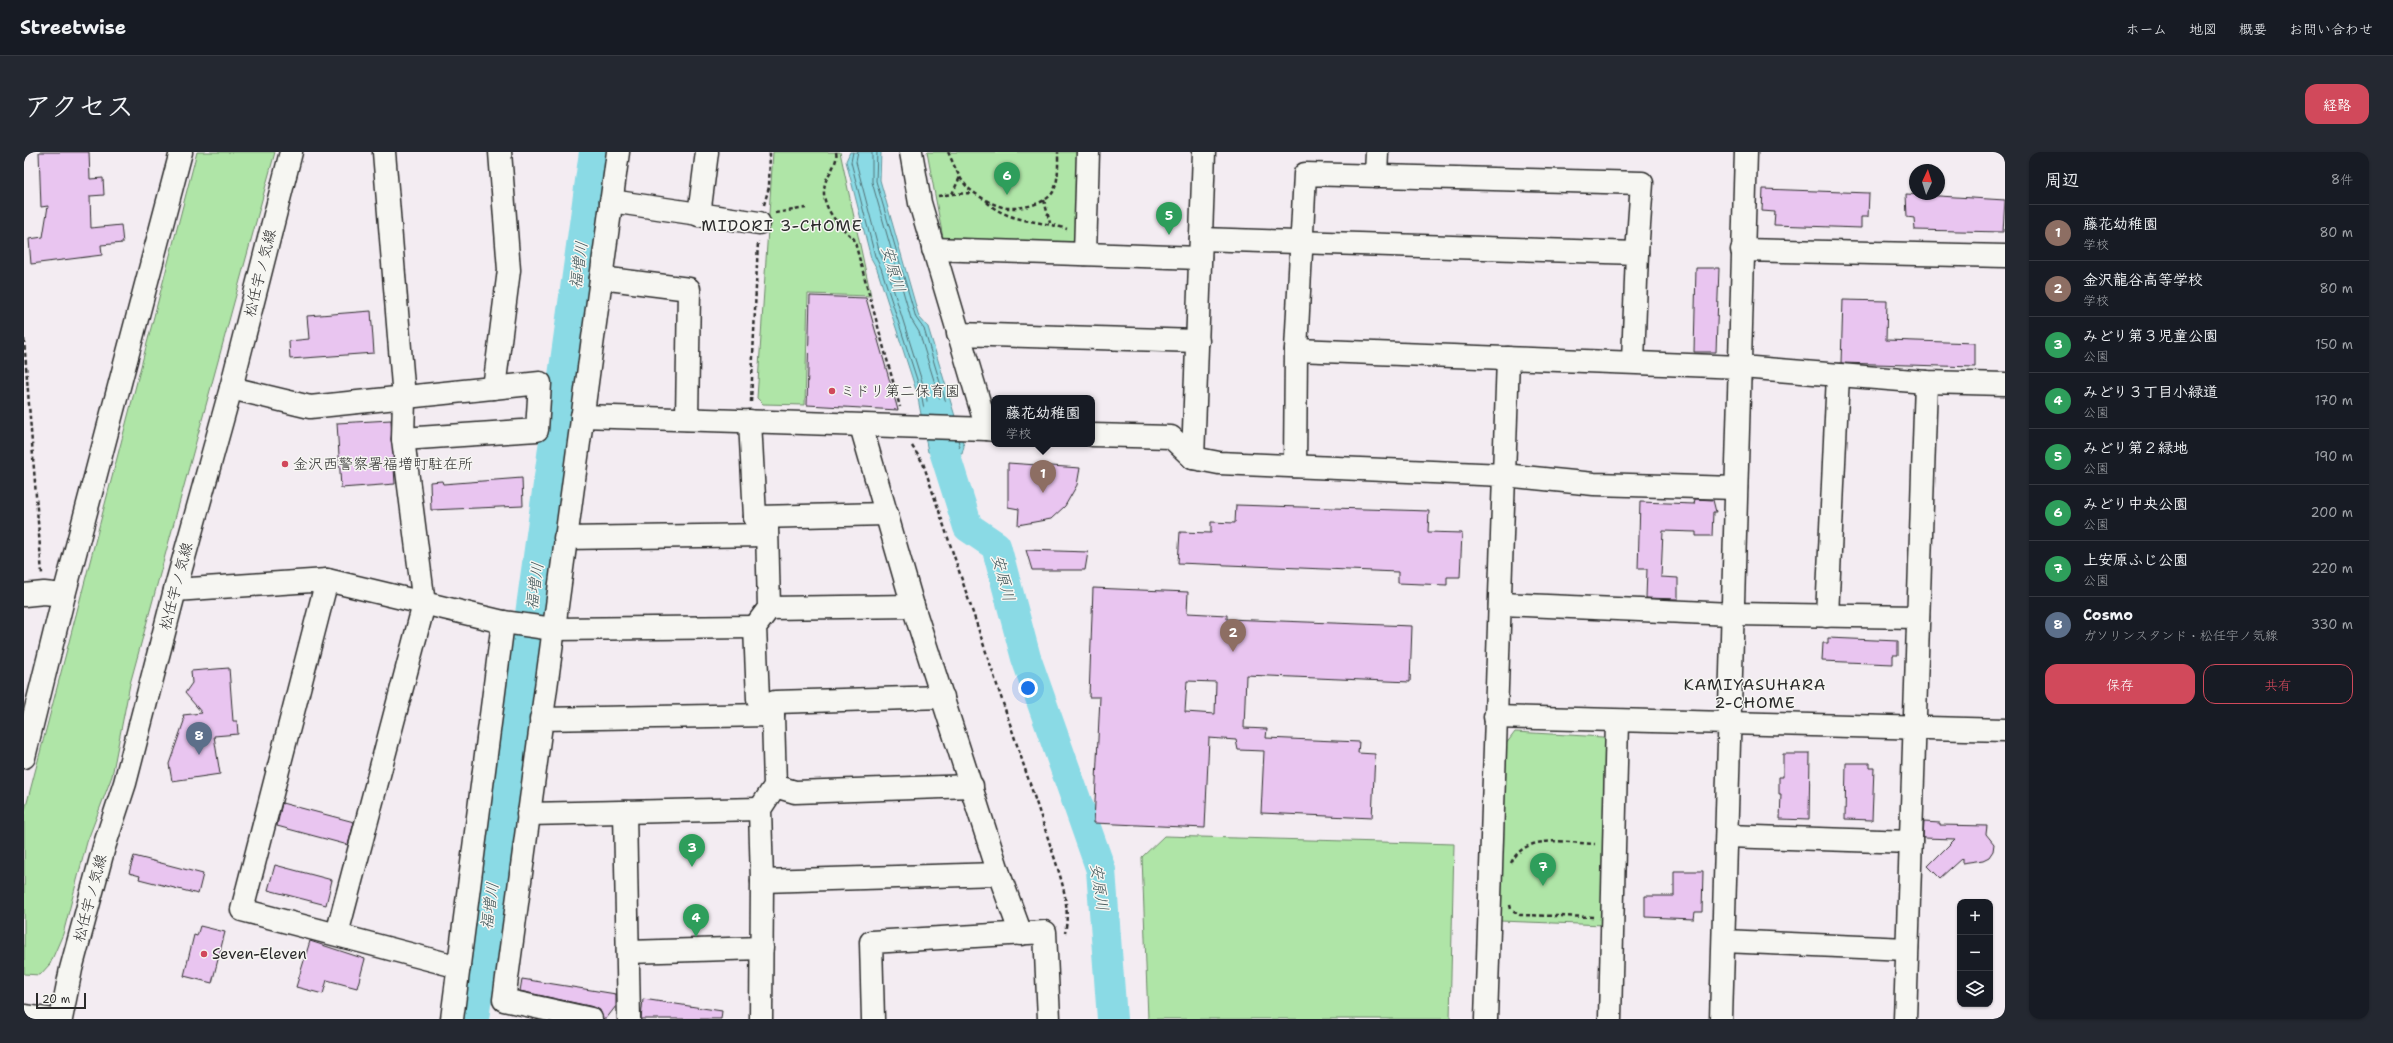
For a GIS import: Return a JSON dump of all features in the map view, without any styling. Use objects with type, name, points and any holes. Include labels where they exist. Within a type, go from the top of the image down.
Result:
[{"type":"street","points":[[24,757],[44,595],[181,152]]},
{"type":"street","name":"松任宇ノ気線","points":[[61,1019],[73,962],[104,847],[125,783],[175,590],[231,388],[291,152]]},
{"type":"street","points":[[337,934],[424,604],[403,439],[404,398],[384,152]]},
{"type":"street","points":[[494,388],[509,270],[500,152]]},
{"type":"street","points":[[591,1019],[504,1000],[541,719],[548,628],[565,538],[618,152]]},
{"type":"street","points":[[699,215],[707,152]]},
{"type":"street","points":[[582,416],[861,426],[906,426],[985,430],[919,199],[911,152]]},
{"type":"street","points":[[1086,244],[1088,152]]},
{"type":"street","points":[[1193,458],[1204,152]]},
{"type":"street","points":[[1376,176],[1377,152]]},
{"type":"street","points":[[1721,1019],[1746,152]]},
{"type":"street","points":[[1295,466],[1296,350],[1305,174],[1642,183],[1637,253],[1633,362]]},
{"type":"street","points":[[611,202],[699,215],[760,220]]},
{"type":"street","points":[[933,249],[1086,244],[1201,248],[1302,242],[1637,253]]},
{"type":"street","points":[[1742,250],[2005,256]]},
{"type":"street","points":[[601,278],[689,289],[686,419]]},
{"type":"street","points":[[958,334],[1198,341]]},
{"type":"street","points":[[1296,350],[1741,367],[1926,382],[2005,384]]},
{"type":"street","points":[[1486,1019],[1508,358]]},
{"type":"street","points":[[1827,616],[1838,375]]},
{"type":"street","points":[[1904,1019],[1926,382]]},
{"type":"street","points":[[231,388],[310,408],[540,383],[537,430],[403,439]]},
{"type":"street","points":[[750,421],[769,608],[755,627],[758,699],[769,711]]},
{"type":"street","points":[[861,426],[912,606],[972,786],[999,874],[1021,934]]},
{"type":"street","points":[[1095,435],[1171,437],[1193,458],[1219,463],[1504,475],[1594,484],[1736,488]]},
{"type":"street","points":[[565,538],[761,526],[887,514]]},
{"type":"street","points":[[327,580],[242,910],[459,967]]},
{"type":"street","points":[[175,590],[327,580],[508,623],[548,628],[755,627]]},
{"type":"street","points":[[1500,604],[1732,614],[1918,617]]},
{"type":"street","points":[[769,608],[912,606]]},
{"type":"street","points":[[452,1019],[508,623]]},
{"type":"street","points":[[761,1019],[762,881],[760,808],[774,786],[769,711],[775,702],[943,698]]},
{"type":"street","points":[[541,719],[769,711]]},
{"type":"street","points":[[1495,717],[1915,729],[2005,730]]},
{"type":"street","points":[[1610,1019],[1616,721]]},
{"type":"street","points":[[774,786],[795,792],[972,786]]},
{"type":"street","points":[[528,814],[760,808]]},
{"type":"street","points":[[625,812],[629,1019]]},
{"type":"street","points":[[1727,836],[1911,842]]},
{"type":"street","points":[[762,881],[999,874]]},
{"type":"street","points":[[872,1019],[871,942],[1045,932],[1049,1019]]},
{"type":"street","points":[[1724,941],[1907,949]]},
{"type":"street","points":[[628,952],[762,948]]},
{"type":"street","points":[[24,1016],[47,1019]]},
{"type":"path","points":[[750,421],[760,220],[769,187],[770,152]]},
{"type":"path","points":[[836,152],[837,160],[826,181],[825,193],[827,209],[838,225],[854,239],[906,426],[923,463],[1024,763],[1064,891],[1067,925],[1064,938]]},
{"type":"path","points":[[948,152],[960,176],[975,193],[1008,208],[1029,206],[1044,200],[1053,192],[1058,170],[1058,152]]},
{"type":"path","points":[[952,194],[960,176]]},
{"type":"path","points":[[919,199],[952,194],[975,193]]},
{"type":"path","points":[[984,198],[996,210],[1006,216],[1050,223],[1086,244]]},
{"type":"path","points":[[1044,200],[1050,223]]},
{"type":"path","points":[[760,220],[806,208]]},
{"type":"path","points":[[24,339],[44,595]]},
{"type":"path","points":[[1510,868],[1511,861],[1523,848],[1534,842],[1614,845]]},
{"type":"path","points":[[1510,903],[1511,909],[1520,915],[1612,916]]},
{"type":"green space","points":[[197,152],[275,152],[130,684],[112,776],[87,842],[63,934],[50,964],[40,975],[24,974],[24,814]]},
{"type":"green space","points":[[773,152],[840,152],[871,296],[808,294],[805,405],[763,404],[757,398]]},
{"type":"green space","points":[[927,152],[1082,152],[1078,239],[1069,244],[943,238]]},
{"type":"green space","points":[[1515,732],[1603,737],[1609,745],[1605,925],[1500,921],[1506,744]]},
{"type":"green space","points":[[1164,836],[1454,844],[1450,1019],[1148,1019],[1142,857]]},
{"type":"water","points":[[850,152],[881,152],[880,180],[919,317],[928,327],[964,446],[962,454],[928,452],[917,393],[877,269],[871,258],[846,161]]},
{"type":"building","points":[[39,152],[89,152],[90,179],[103,178],[104,195],[90,196],[91,228],[121,225],[123,243],[101,245],[102,255],[31,264],[29,239],[43,237],[48,206],[41,207]]},
{"type":"building","points":[[1763,189],[1869,193],[1868,217],[1861,217],[1861,228],[1774,225],[1775,212],[1762,211]]},
{"type":"building","points":[[1906,194],[1909,194],[1909,200],[1945,200],[1945,196],[2005,200],[2003,232],[1915,230],[1914,218],[1907,217]]},
{"type":"building","points":[[1696,268],[1719,268],[1716,352],[1694,352]]},
{"type":"building","points":[[810,296],[866,298],[898,410],[807,405]]},
{"type":"building","points":[[1843,300],[1887,301],[1886,340],[1975,343],[1975,367],[1841,363]]},
{"type":"building","points":[[371,311],[374,353],[290,359],[289,341],[309,339],[307,316]]},
{"type":"building","points":[[391,420],[395,484],[341,488],[337,423]]},
{"type":"building","points":[[1008,463],[1080,468],[1077,485],[1065,506],[1051,519],[1018,525],[1019,509],[1008,507]]},
{"type":"building","points":[[522,478],[523,506],[431,510],[430,482],[442,481],[443,484]]},
{"type":"building","points":[[1695,499],[1713,500],[1716,512],[1713,512],[1712,536],[1696,536],[1696,532],[1663,531],[1661,577],[1678,578],[1678,599],[1646,598],[1647,569],[1638,569],[1640,502],[1694,504]]},
{"type":"building","points":[[1236,505],[1429,511],[1428,532],[1462,533],[1460,577],[1447,577],[1447,585],[1398,583],[1398,572],[1178,563],[1180,532],[1211,533],[1211,522],[1235,523]]},
{"type":"building","points":[[1026,550],[1088,552],[1085,570],[1032,570]]},
{"type":"building","points":[[1093,588],[1188,592],[1187,613],[1227,615],[1227,619],[1412,626],[1410,682],[1246,675],[1244,728],[1267,729],[1266,738],[1359,742],[1358,753],[1375,754],[1372,818],[1261,813],[1264,751],[1238,750],[1236,740],[1209,738],[1205,828],[1094,823],[1100,697],[1089,697]],"holes":[[[1187,681],[1216,682],[1215,714],[1185,712]]]},
{"type":"building","points":[[1828,638],[1898,641],[1898,655],[1893,655],[1893,664],[1822,661],[1823,643],[1828,643]]},
{"type":"building","points":[[229,668],[233,721],[237,721],[238,734],[214,736],[220,774],[172,781],[169,764],[184,721],[183,715],[202,713],[185,693],[192,683],[191,671]]},
{"type":"building","points":[[1783,754],[1810,754],[1809,820],[1780,819],[1781,794],[1779,794],[1779,777],[1783,777]]},
{"type":"building","points":[[1846,763],[1870,763],[1870,768],[1874,768],[1872,820],[1845,819]]},
{"type":"building","points":[[282,803],[354,822],[348,845],[277,826]]},
{"type":"building","points":[[1924,822],[1940,823],[1940,825],[1987,826],[1986,834],[1994,844],[1993,851],[1989,857],[1983,860],[1962,863],[1962,858],[1940,878],[1928,866],[1955,839],[1923,838]]},
{"type":"building","points":[[134,856],[203,874],[198,894],[139,879],[140,876],[129,873]]},
{"type":"building","points":[[275,865],[332,880],[326,905],[268,890]]},
{"type":"building","points":[[1674,871],[1703,871],[1702,912],[1695,912],[1694,919],[1645,917],[1645,896],[1674,896]]},
{"type":"building","points":[[200,926],[225,932],[212,983],[184,976],[194,935],[197,936]]},
{"type":"building","points":[[310,941],[365,959],[357,988],[327,980],[323,994],[296,987]]},
{"type":"building","points":[[522,979],[616,994],[616,1006],[606,1019],[603,1019],[600,1010],[594,1007],[520,991]]},
{"type":"building","points":[[643,999],[722,1011],[721,1019],[641,1019]]},
{"type":"waterway","name":"福増川","points":[[474,1019],[594,152]]},
{"type":"waterway","name":"安原川","points":[[937,413],[944,451],[968,527],[996,546],[1026,658],[1101,870],[1112,1019]]},
{"type":"place","name":"みどり中央公園","points":[[1007,195]]},
{"type":"place","name":"みどり第２緑地","points":[[1169,235]]},
{"type":"place","name":"ミドリ第二保育園","points":[[832,391]]},
{"type":"place","name":"金沢西警察署福増町駐在所","points":[[285,464]]},
{"type":"place","name":"藤花幼稚園","points":[[1043,493]]},
{"type":"place","name":"金沢龍谷高等学校","points":[[1233,652]]},
{"type":"place","name":"Cosmo","points":[[199,755]]},
{"type":"place","name":"みどり第３児童公園","points":[[692,867]]},
{"type":"place","name":"上安原ふじ公園","points":[[1543,886]]},
{"type":"place","name":"みどり３丁目小緑道","points":[[696,937]]},
{"type":"place","name":"Seven-Eleven","points":[[204,954]]},
{"type":"district","name":"MIDORI 3-CHOME","points":[[782,225]]},
{"type":"district","name":"KAMIYASUHARA 2-CHOME","points":[[1755,693]]}]
